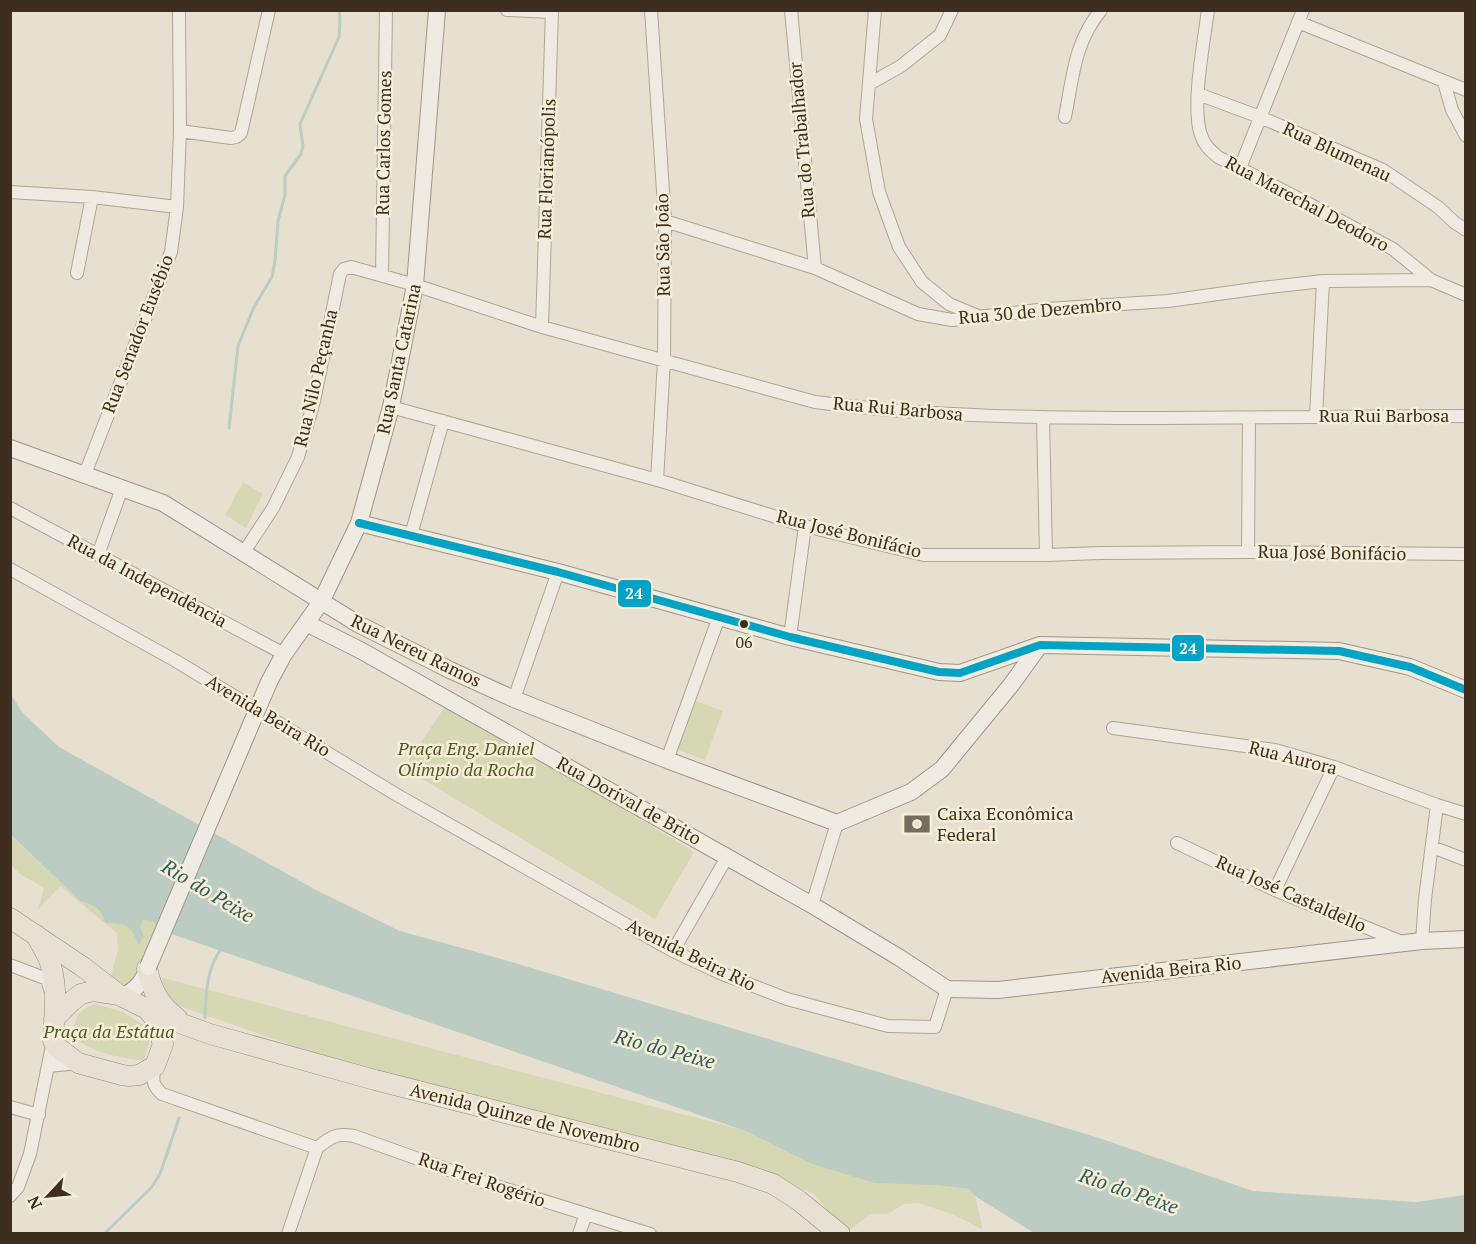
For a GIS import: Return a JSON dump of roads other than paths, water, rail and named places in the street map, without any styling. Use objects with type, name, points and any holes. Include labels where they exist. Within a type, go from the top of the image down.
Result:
[{"type":"main road","points":[[10,918],[83,967],[121,996],[148,1010],[155,1020],[164,1044]]},
{"type":"main road","points":[[36,935],[50,961],[54,983],[53,1041],[57,1047],[78,1063],[129,1076],[139,1075],[155,1066],[164,1044],[178,1035],[197,1030]]},
{"type":"main road","points":[[146,971],[153,992],[165,1009],[197,1030]]},
{"type":"main road","points":[[55,1011],[81,994],[93,991],[121,996]]},
{"type":"main road","name":"Avenida Quinze de Novembro","points":[[148,1010],[197,1030],[375,1080],[738,1172],[772,1184],[798,1200],[840,1233]]},
{"type":"street","name":"Rua Senador Eusébio","points":[[85,474],[171,252],[177,207],[180,130],[178,10]]},
{"type":"street","points":[[180,130],[231,138],[241,133],[269,10]]},
{"type":"street","name":"Rua Carlos Gomes","points":[[382,275],[386,10]]},
{"type":"street","name":"Rua Santa Catarina","points":[[146,971],[269,682],[284,654],[321,602],[359,523],[391,407],[416,285],[437,10]]},
{"type":"street","points":[[507,10],[552,11]]},
{"type":"street","name":"Rua São João","points":[[651,10],[665,221],[664,361],[657,480]]},
{"type":"street","name":"Rua do Trabalhador","points":[[791,10],[814,268]]},
{"type":"street","points":[[875,10],[866,119],[879,192],[899,247],[922,282],[949,304],[979,316]]},
{"type":"street","points":[[869,84],[901,66],[940,35],[952,10]]},
{"type":"street","points":[[1065,117],[1078,49],[1090,23],[1101,10]]},
{"type":"street","name":"Rua Marechal Deodoro","points":[[1208,10],[1198,94],[1198,125],[1206,146],[1218,157],[1393,249],[1431,280],[1466,295]]},
{"type":"street","name":"Rua Florianópolis","points":[[542,327],[552,11]]},
{"type":"street","points":[[1240,168],[1301,16],[1466,90]]},
{"type":"street","points":[[1444,82],[1452,110],[1466,136]]},
{"type":"street","name":"Rua Blumenau","points":[[1198,94],[1260,117],[1383,170],[1438,207],[1466,230]]},
{"type":"street","points":[[10,192],[92,197],[177,207]]},
{"type":"street","points":[[78,273],[92,197]]},
{"type":"street","name":"Rua 30 de Dezembro","points":[[665,221],[814,268],[918,314],[952,320],[1047,309],[1168,301],[1323,281],[1431,280]]},
{"type":"street","name":"Rua Rui Barbosa","points":[[351,267],[416,285],[542,327],[815,402],[971,416],[1043,418],[1466,416]]},
{"type":"street","name":"Rua Nilo Peçanha","points":[[244,552],[273,508],[298,457],[314,401],[340,274],[344,269],[351,267]]},
{"type":"street","points":[[1316,416],[1323,281]]},
{"type":"street","name":"Rua José Bonifácio","points":[[391,407],[657,480],[805,526],[924,555],[1248,552],[1466,554]]},
{"type":"street","points":[[1043,418],[1046,555]]},
{"type":"street","points":[[1248,552],[1249,418]]},
{"type":"street","points":[[411,535],[443,421]]},
{"type":"street","name":"Rua Nereu Ramos","points":[[10,448],[163,503],[358,624],[450,670],[514,699],[667,760],[837,823]]},
{"type":"street","points":[[98,555],[122,488]]},
{"type":"street","name":"Rua da Independência","points":[[10,508],[284,654]]},
{"type":"street","points":[[359,523],[558,572],[790,637],[939,672],[960,673],[1040,645],[1339,651],[1410,667],[1466,690]]},
{"type":"street","points":[[790,637],[805,526]]},
{"type":"street","name":"Avenida Beira Rio","points":[[10,569],[176,661],[397,795],[673,951],[720,973],[787,999],[888,1026],[935,1027],[947,989],[998,990],[1466,939]]},
{"type":"street","points":[[514,699],[558,572]]},
{"type":"street","points":[[667,760],[719,617]]},
{"type":"street","name":"Rua Dorival de Brito","points":[[306,623],[360,650],[812,905],[947,989]]},
{"type":"street","points":[[812,905],[837,823],[911,792],[942,769],[1011,685],[1040,645]]},
{"type":"street","points":[[987,663],[999,670],[1011,685]]},
{"type":"street","name":"Rua Aurora","points":[[1113,728],[1275,750],[1334,767],[1466,814]]},
{"type":"street","points":[[1275,890],[1334,767]]},
{"type":"street","points":[[1414,943],[1425,899],[1437,805]]},
{"type":"street","name":"Rua José Castaldello","points":[[1177,843],[1275,890],[1414,943]]},
{"type":"street","points":[[1432,847],[1466,860]]},
{"type":"street","points":[[673,951],[727,857]]},
{"type":"street","points":[[10,965],[47,979],[55,1011]]},
{"type":"street","points":[[121,996],[139,986],[146,971]]},
{"type":"street","points":[[146,971],[148,1010]]},
{"type":"street","points":[[10,1196],[18,1187],[30,1154],[53,1041]]},
{"type":"street","points":[[48,1066],[78,1063]]},
{"type":"street","points":[[155,1066],[152,1079],[162,1094],[317,1148],[288,1233]]},
{"type":"street","points":[[10,1107],[39,1115]]},
{"type":"street","name":"Rua Frei Rogério","points":[[317,1148],[332,1136],[342,1134],[354,1137],[477,1180],[650,1233]]},
{"type":"street","points":[[579,1233],[586,1214]]},
{"type":"water","name":"Rio do Peixe","points":[[10,693],[23,713],[59,747],[316,890],[400,931],[491,956],[1096,1137],[1253,1191],[1416,1202],[1465,1195],[1465,1233],[1034,1233],[975,1196],[969,1189],[937,1185],[875,1183],[812,1164],[743,1130],[160,930],[153,921],[143,920],[140,927],[144,936],[139,945],[133,932],[127,926],[105,922],[99,910],[80,901],[11,835],[10,720],[12,720]]},
{"type":"waterway","points":[[229,428],[238,346],[254,307],[272,277],[278,221],[285,195],[285,176],[301,154],[303,146],[300,124],[339,37],[339,10]]},
{"type":"waterway","points":[[205,1018],[210,973],[222,948]]},
{"type":"waterway","points":[[104,1234],[151,1188],[160,1174],[179,1118]]},
{"type":"place","name":"06","points":[[744,624]]},
{"type":"place","name":"Caixa Econômica Federal","points":[[917,824]]},
{"type":"park label","name":"Praça Eng. Daniel Olímpio da Rocha","points":[[466,759]]},
{"type":"park label","name":"Praça da Estátua","points":[[109,1032]]}]
